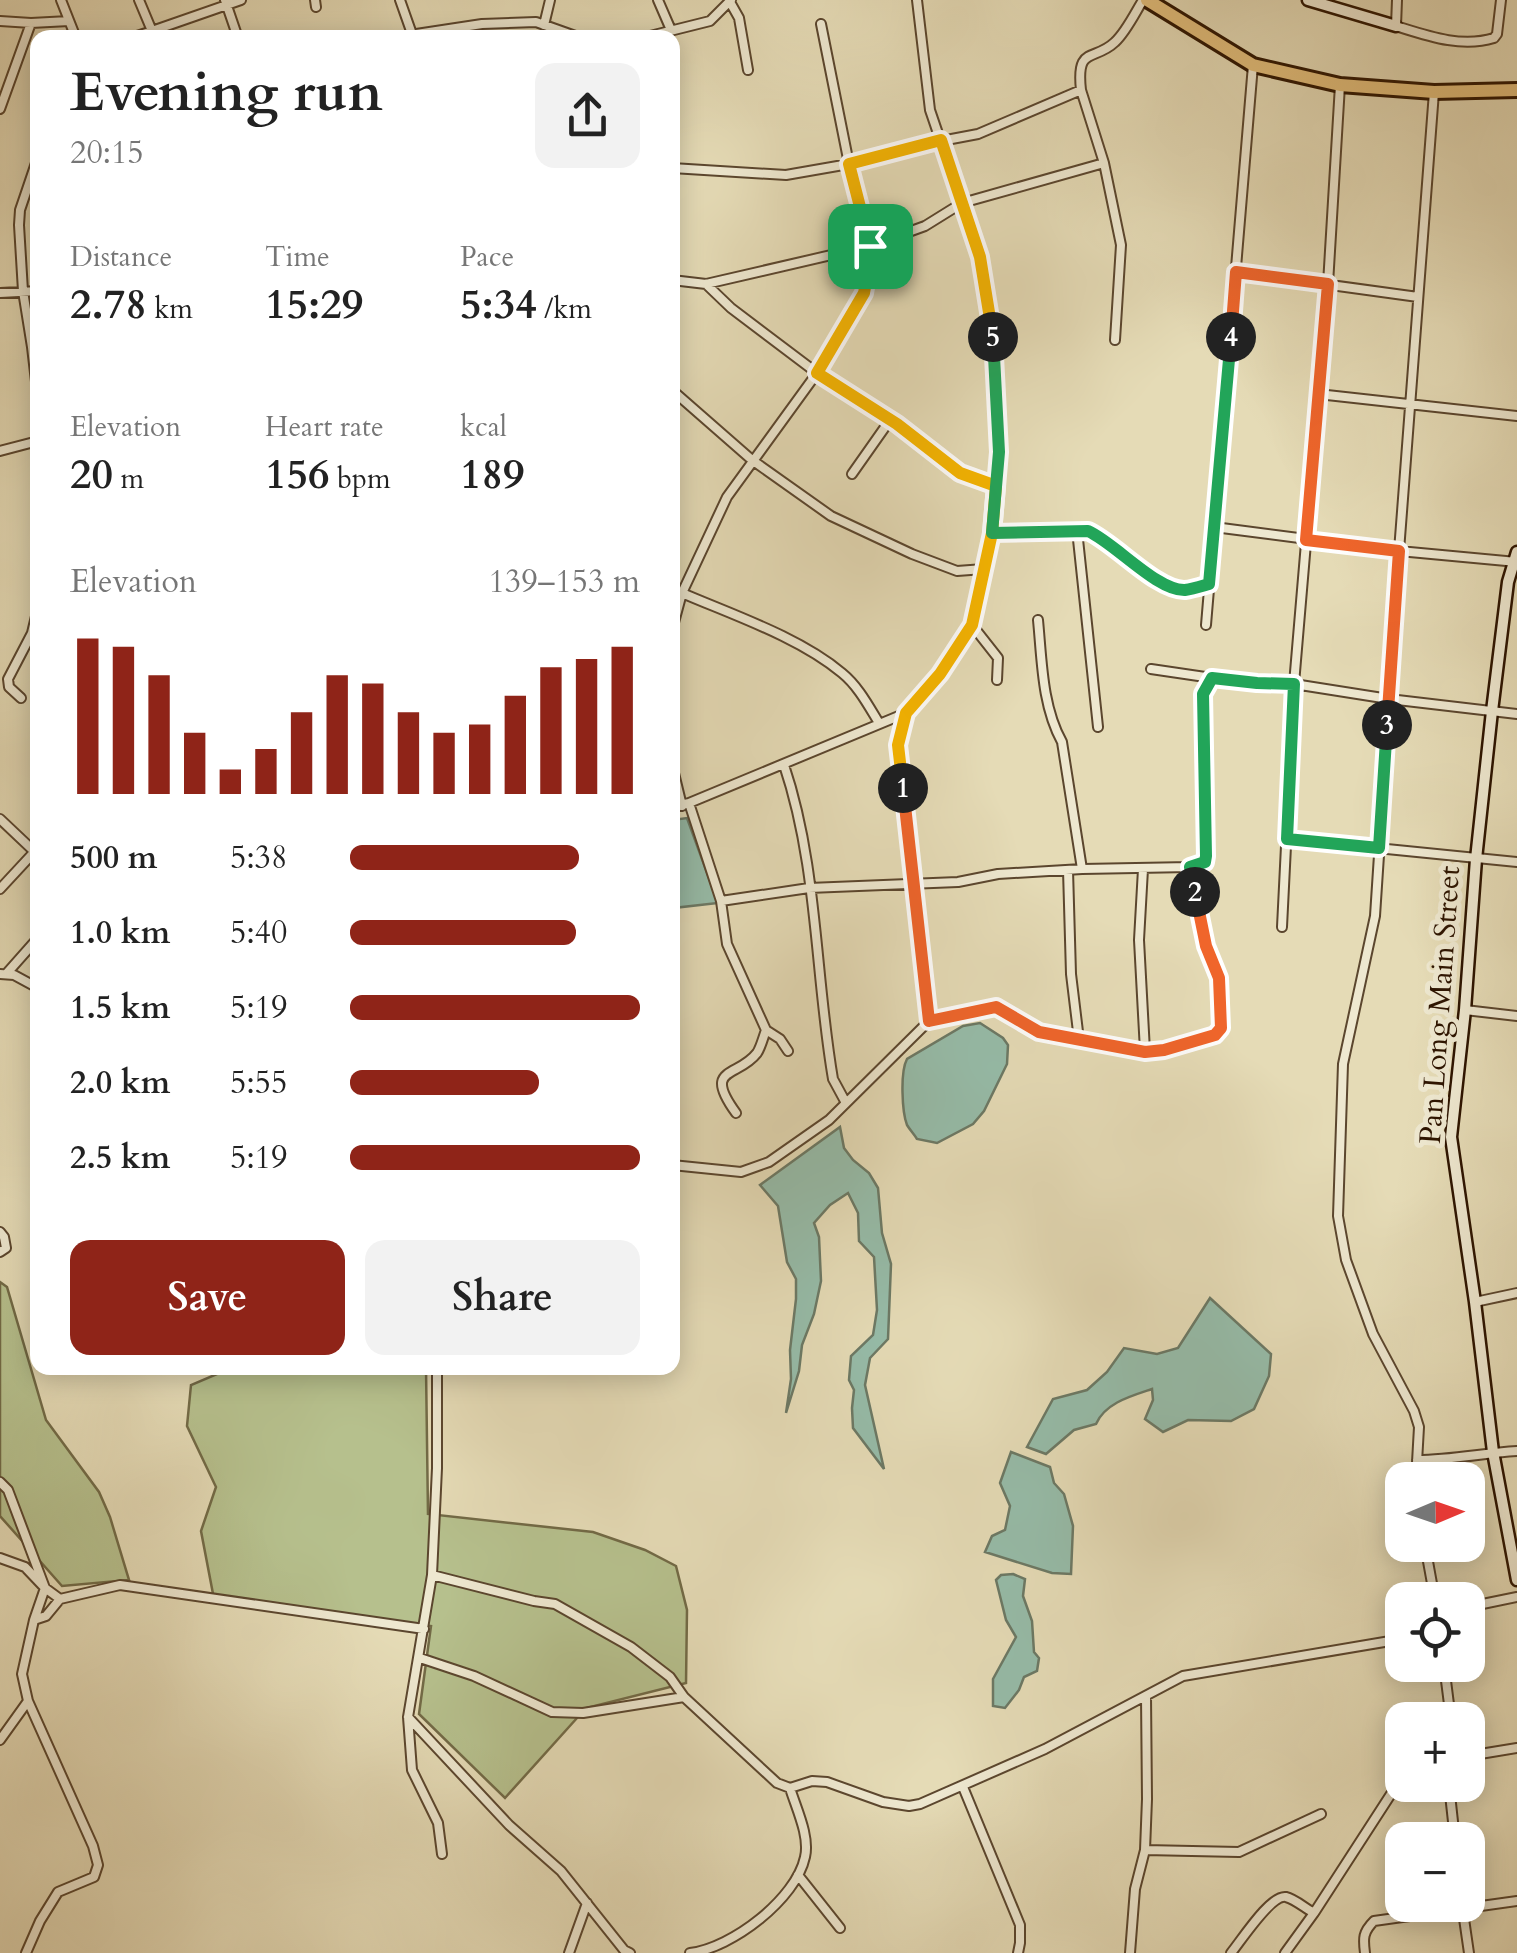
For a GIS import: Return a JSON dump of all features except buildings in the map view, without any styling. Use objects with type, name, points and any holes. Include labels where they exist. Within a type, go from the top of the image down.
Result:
[{"type":"highway","points":[[1145,0],[1253,66],[1340,85],[1434,92],[1517,90]]},
{"type":"street","points":[[61,0],[73,30]]},
{"type":"street","points":[[140,0],[152,30]]},
{"type":"street","points":[[163,30],[241,0]]},
{"type":"street","points":[[400,0],[415,30]]},
{"type":"street","points":[[544,25],[550,0]]},
{"type":"street","points":[[658,0],[670,30],[710,21],[730,1],[740,18],[748,70]]},
{"type":"street","points":[[917,0],[930,110],[980,257],[993,338],[999,452],[992,533],[972,625],[940,674],[906,713],[898,745],[929,1021]]},
{"type":"street","points":[[1115,340],[1122,245],[1079,72],[1087,56],[1114,43],[1145,0]]},
{"type":"street","points":[[1308,0],[1456,42],[1489,40],[1497,34],[1501,0]]},
{"type":"street","points":[[1396,26],[1398,0]]},
{"type":"street","points":[[225,3],[235,30]]},
{"type":"street","points":[[0,21],[69,20]]},
{"type":"street","points":[[447,30],[536,22],[558,30]]},
{"type":"street","points":[[0,109],[32,23]]},
{"type":"street","points":[[680,600],[727,497],[817,373],[864,293],[870,246],[821,24]]},
{"type":"street","points":[[1206,625],[1253,66]]},
{"type":"street","points":[[1282,926],[1294,684],[1328,284],[1340,85]]},
{"type":"street","points":[[680,168],[786,174],[849,164],[978,134],[1081,90]]},
{"type":"street","points":[[1434,92],[1375,916],[1344,1064],[1338,1216],[1346,1260],[1373,1334],[1414,1411],[1419,1427],[1417,1460],[1455,1460],[1517,1451]]},
{"type":"street","points":[[680,281],[706,284],[870,246],[925,226],[962,203],[1104,164]]},
{"type":"street","points":[[30,181],[20,210],[22,292],[30,336]]},
{"type":"street","points":[[1236,272],[1418,297]]},
{"type":"street","points":[[706,284],[731,308],[817,373],[890,420],[960,473],[996,486]]},
{"type":"street","points":[[0,294],[30,292]]},
{"type":"street","points":[[1318,394],[1517,416]]},
{"type":"street","points":[[680,397],[752,460],[832,516],[957,571],[984,570]]},
{"type":"street","points":[[852,474],[890,420]]},
{"type":"street","points":[[0,451],[30,443]]},
{"type":"street","points":[[1214,527],[1399,551],[1516,559]]},
{"type":"street","points":[[992,533],[1077,530],[1098,535],[1166,584],[1182,590],[1209,584]]},
{"type":"street","points":[[1077,530],[1098,727]]},
{"type":"street","name":"Pan Long Main Street","points":[[1516,559],[1508,582],[1492,711],[1451,1137],[1493,1452],[1517,1580]]},
{"type":"street","points":[[682,593],[788,639],[841,672],[858,689],[878,723]]},
{"type":"street","points":[[1038,620],[1048,707],[1062,742],[1082,869]]},
{"type":"street","points":[[972,625],[998,658],[997,680]]},
{"type":"street","points":[[20,698],[9,686],[8,678],[30,636]]},
{"type":"street","points":[[1151,669],[1517,714]]},
{"type":"street","points":[[721,901],[809,888],[958,882],[998,874],[1082,869],[1190,867],[1205,862],[1203,694],[1212,678]]},
{"type":"street","points":[[788,1051],[780,1039],[766,1030],[727,944],[721,901],[681,806],[906,713]]},
{"type":"street","points":[[784,765],[808,870],[830,1064],[846,1104]]},
{"type":"street","points":[[0,819],[30,845]]},
{"type":"street","points":[[1287,839],[1517,862]]},
{"type":"street","points":[[0,889],[30,858]]},
{"type":"street","points":[[680,1166],[742,1172],[769,1162],[829,1120],[929,1021],[996,1007],[1039,1032],[1145,1052],[1215,1035],[1221,1028],[1219,978],[1206,946],[1190,867]]},
{"type":"street","points":[[1143,869],[1139,940],[1145,1052]]},
{"type":"street","points":[[1068,870],[1071,974],[1079,1040]]},
{"type":"street","points":[[30,946],[4,973],[30,984]]},
{"type":"street","points":[[1465,1010],[1517,1016]]},
{"type":"street","points":[[736,1113],[724,1096],[723,1082],[731,1070],[758,1051],[766,1030]]},
{"type":"street","points":[[0,1232],[6,1248],[0,1252]]},
{"type":"street","points":[[1475,1302],[1517,1293]]},
{"type":"street","points":[[437,1375],[432,1575],[408,1718],[412,1770],[438,1823],[442,1854]]},
{"type":"street","points":[[0,1482],[8,1490],[45,1588],[22,1674],[28,1701],[94,1846],[98,1865],[94,1877],[58,1892],[26,1953]]},
{"type":"street","points":[[0,1558],[25,1567],[60,1599]]},
{"type":"street","points":[[432,1575],[555,1604],[631,1647],[670,1677],[684,1697],[777,1783],[790,1788],[827,1782],[883,1802],[910,1806],[1045,1750],[1183,1676],[1385,1642]]},
{"type":"street","points":[[34,1620],[46,1616],[60,1599],[120,1585],[424,1629]]},
{"type":"street","points":[[1485,1603],[1517,1597]]},
{"type":"street","points":[[420,1658],[474,1676],[552,1712],[583,1714],[684,1697]]},
{"type":"street","points":[[1130,1953],[1135,1889],[1145,1850],[1146,1696]]},
{"type":"street","points":[[0,1740],[28,1701]]},
{"type":"street","points":[[408,1718],[510,1825],[561,1872],[630,1953]]},
{"type":"street","points":[[0,1724],[13,1723]]},
{"type":"street","points":[[1485,1753],[1517,1748]]},
{"type":"street","points":[[963,1787],[1020,1925],[1018,1953]]},
{"type":"street","points":[[690,1953],[735,1938],[788,1891],[798,1875],[806,1854],[790,1788]]},
{"type":"street","points":[[1284,1953],[1386,1802]]},
{"type":"street","points":[[1145,1850],[1239,1852],[1321,1814]]},
{"type":"street","points":[[798,1875],[840,1928]]},
{"type":"street","points":[[1232,1953],[1278,1898],[1287,1897],[1314,1913]]},
{"type":"street","points":[[1485,1905],[1517,1902]]},
{"type":"street","points":[[568,1953],[587,1903]]},
{"type":"street","points":[[1365,1953],[1365,1930],[1374,1920],[1385,1918]]},
{"type":"street","points":[[1464,1922],[1469,1953]]},
{"type":"shaded area","points":[[687,818],[718,903],[680,907],[680,819]]},
{"type":"shaded area","points":[[980,1023],[1008,1045],[1007,1064],[984,1111],[973,1124],[937,1143],[917,1139],[907,1125],[904,1111],[907,1059],[963,1026]]},
{"type":"shaded area","points":[[840,1127],[844,1148],[878,1188],[882,1233],[891,1264],[888,1339],[870,1358],[865,1385],[884,1469],[853,1428],[851,1356],[873,1335],[877,1310],[874,1257],[859,1241],[858,1213],[848,1193],[814,1223],[819,1237],[821,1281],[786,1413],[796,1279],[787,1262],[778,1206],[760,1185]]},
{"type":"shaded area","points":[[0,1282],[7,1287],[46,1420],[99,1492],[129,1580],[62,1586],[0,1516]]},
{"type":"shaded area","points":[[1210,1298],[1271,1354],[1269,1376],[1254,1409],[1231,1421],[1188,1420],[1163,1432],[1145,1419],[1153,1400],[1152,1389],[1112,1406],[1096,1424],[1074,1430],[1046,1454],[1027,1447],[1053,1399],[1087,1390],[1107,1372],[1124,1348],[1157,1354],[1178,1348]]},
{"type":"shaded area","points":[[215,1375],[426,1375],[428,1514],[593,1532],[645,1550],[676,1566],[687,1610],[686,1683],[586,1708],[505,1798],[419,1714],[431,1626],[214,1599],[201,1531],[216,1487],[187,1426],[191,1385]]},
{"type":"shaded area","points":[[1011,1452],[1050,1467],[1054,1483],[1064,1494],[1073,1526],[1071,1574],[1052,1573],[985,1552],[992,1536],[1005,1530],[1010,1506],[1000,1483]]},
{"type":"shaded area","points":[[1001,1575],[1025,1579],[1023,1596],[1032,1621],[1034,1652],[1039,1658],[1037,1671],[1024,1677],[1005,1708],[993,1706],[993,1679],[1016,1637],[1006,1620],[996,1580]]},
{"type":"route","points":[[870,246],[849,164],[941,140],[980,257],[993,338],[999,452],[992,533],[1088,531],[1137,566],[1182,590],[1209,584],[1236,272],[1328,284],[1306,540],[1399,551],[1379,848],[1287,839],[1294,684],[1212,678],[1203,694],[1206,856],[1205,862],[1190,867],[1206,946],[1219,978],[1221,1028],[1215,1035],[1145,1052],[1039,1032],[996,1007],[929,1021],[898,745],[906,713],[940,674],[972,625],[992,533],[996,486],[960,473],[897,424],[817,373],[864,293],[870,246]]}]
